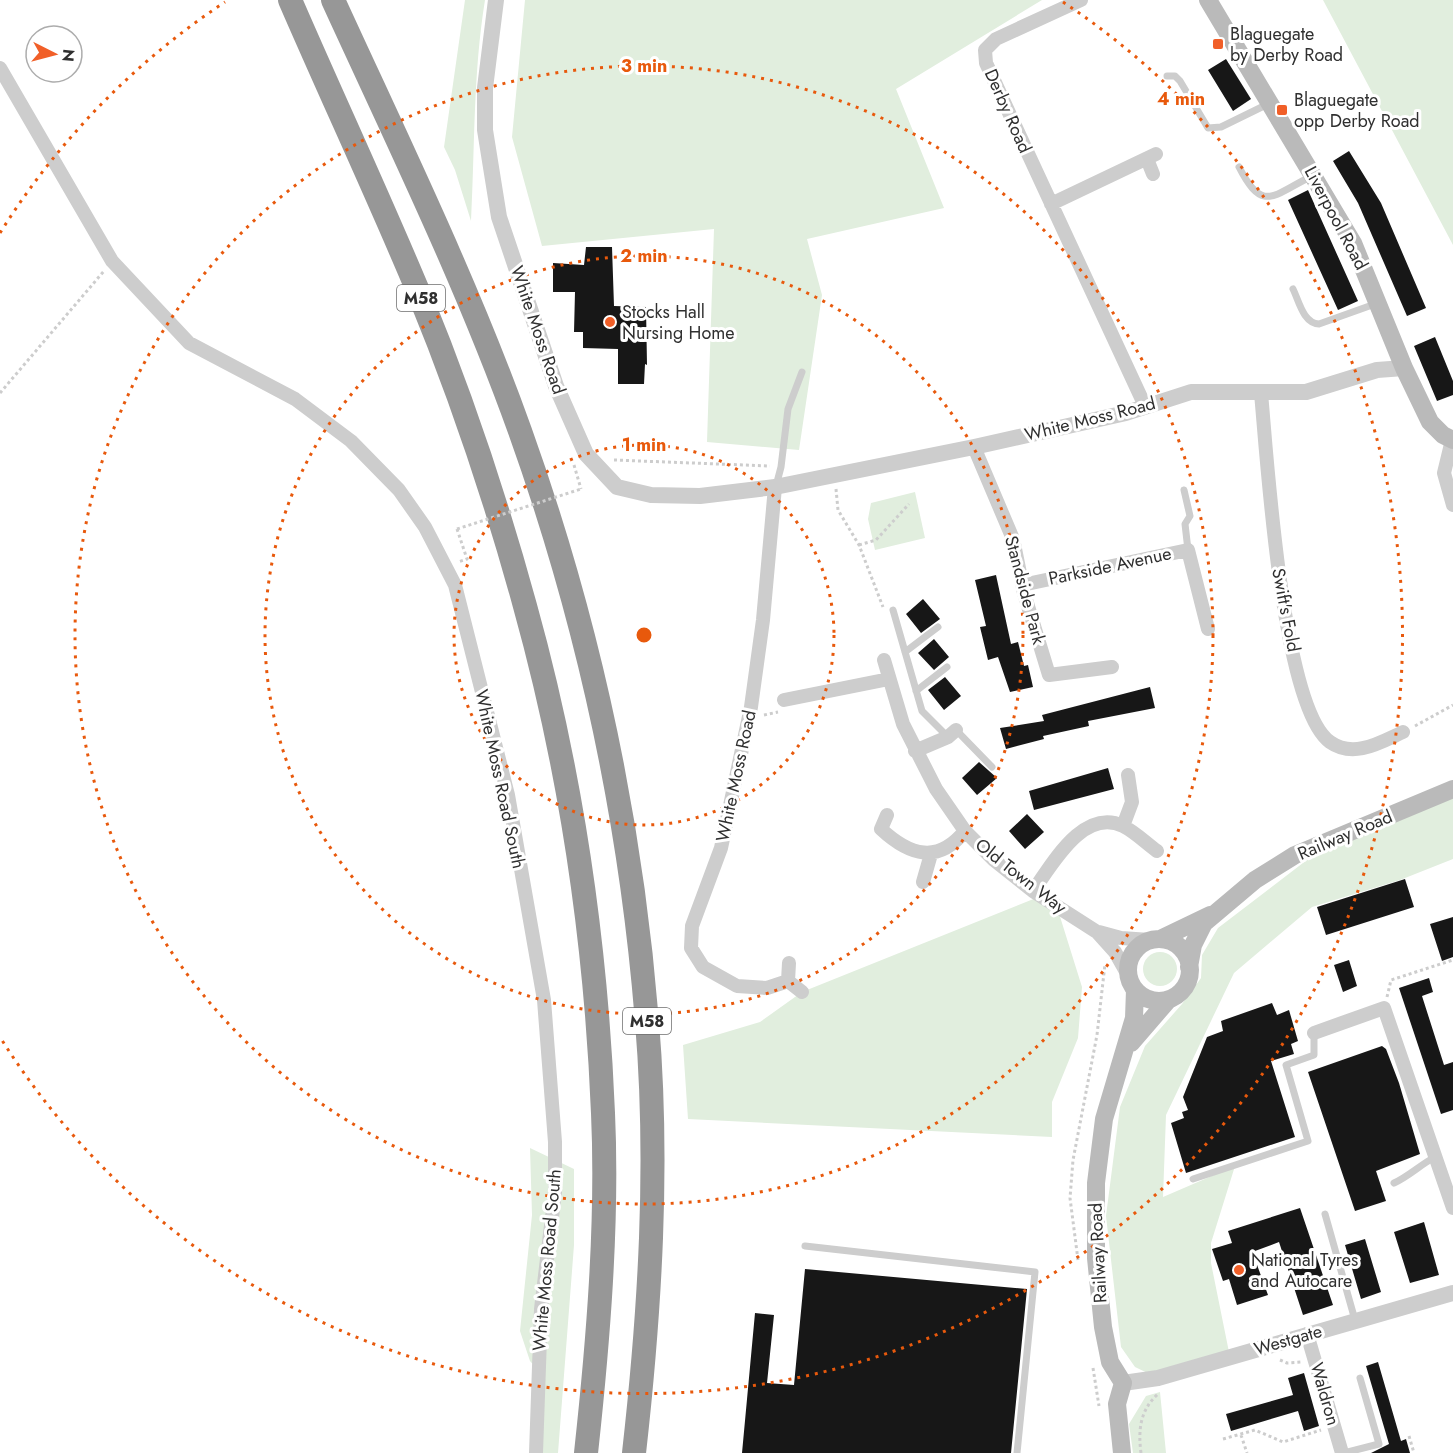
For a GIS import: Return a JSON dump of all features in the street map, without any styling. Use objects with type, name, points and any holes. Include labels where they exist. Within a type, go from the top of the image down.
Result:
[{"type":"highway","name":"M58","points":[[290,0],[418,293],[475,446],[525,606],[564,767],[591,940],[603,1116],[601,1280],[586,1453]]},
{"type":"highway","name":"M58","points":[[333,0],[458,270],[520,431],[573,596],[610,753],[632,887],[647,1023],[650,1077],[652,1153],[649,1292],[634,1453]]},
{"type":"main road","name":"Liverpool Road","points":[[1208,0],[1315,175],[1353,243],[1404,368],[1430,422],[1453,440]]},
{"type":"main road","name":"Railway Road","points":[[1190,967],[1197,934],[1215,913],[1255,880],[1295,855],[1453,789]]},
{"type":"main road","name":"Railway Road","points":[[1155,940],[1215,913]]},
{"type":"main road","points":[[1155,940],[1176,944],[1187,958],[1190,967],[1185,986],[1169,999],[1151,1000],[1132,982],[1128,967],[1134,952],[1155,940]]},
{"type":"main road","name":"Railway Road","points":[[1123,1383],[1110,1362],[1103,1327],[1095,1221],[1098,1162],[1104,1119],[1134,1018],[1132,982]]},
{"type":"main road","name":"Railway Road","points":[[1125,1052],[1169,999]]},
{"type":"main road","points":[[1122,1453],[1118,1404],[1123,1383]]},
{"type":"street","name":"White Moss Road","points":[[496,0],[485,88],[485,130],[500,217],[556,386],[586,454],[617,487],[651,495],[700,496],[775,487],[974,447],[1126,412],[1191,392],[1306,392],[1326,388],[1370,372],[1404,368]]},
{"type":"street","name":"Derby Road","points":[[1081,0],[996,39],[985,50],[990,72],[1145,406]]},
{"type":"street","name":"White Moss Road South","points":[[0,68],[112,261],[189,343],[295,399],[351,441],[399,490],[425,527],[455,585],[508,795],[544,1000],[555,1142],[555,1192],[541,1318],[536,1453]]},
{"type":"street","points":[[1051,204],[1151,156],[1153,174]]},
{"type":"street","name":"Swift's Fold","points":[[1261,393],[1280,595],[1302,687],[1312,714],[1331,743],[1351,749],[1373,746],[1403,732]]},
{"type":"street","name":"Liverpool Road","points":[[1453,440],[1444,473],[1453,505]]},
{"type":"street","name":"Standside Park","points":[[974,447],[1013,539],[1022,585],[1049,675],[1112,667]]},
{"type":"street","name":"White Moss Road","points":[[775,487],[763,621],[749,719],[721,848],[692,926],[691,948],[703,967],[737,986],[767,988],[788,981]]},
{"type":"street","name":"Parkside Avenue","points":[[1022,585],[1188,550],[1208,629]]},
{"type":"street","name":"Old Town Way","points":[[884,660],[903,724],[915,751],[965,831],[994,860],[1033,891],[1097,932],[1115,952],[1132,982]]},
{"type":"street","points":[[787,699],[889,679]]},
{"type":"street","points":[[915,751],[952,734]]},
{"type":"street","points":[[1123,826],[1132,802],[1128,775]]},
{"type":"street","points":[[867,834],[881,829],[887,815]]},
{"type":"street","points":[[1033,891],[1079,832],[1100,825],[1123,826],[1157,851]]},
{"type":"street","points":[[881,829],[890,838],[931,854],[944,852],[955,844],[965,831]]},
{"type":"street","points":[[923,882],[931,854]]},
{"type":"street","name":"Old Town Way","points":[[1097,932],[1120,938],[1155,940]]},
{"type":"street","points":[[789,963],[788,981],[802,992]]},
{"type":"street","points":[[1314,1033],[1384,1008],[1435,1157],[1450,1192],[1453,1208]]},
{"type":"street","name":"Westgate","points":[[1123,1383],[1158,1378],[1453,1293]]},
{"type":"street","name":"Waldron","points":[[1307,1334],[1343,1453]]},
{"type":"lane","points":[[1167,76],[1174,76],[1180,81],[1208,128],[1221,127],[1270,103]]},
{"type":"lane","points":[[1239,167],[1250,189],[1258,196],[1268,198],[1315,175]]},
{"type":"lane","points":[[1293,289],[1307,320],[1312,323],[1319,324],[1378,303]]},
{"type":"lane","points":[[775,487],[782,467],[784,426],[802,372]]},
{"type":"lane","points":[[1184,490],[1190,516],[1185,524],[1188,550]]},
{"type":"lane","points":[[893,610],[922,711],[992,767]]},
{"type":"lane","points":[[905,652],[938,627]]},
{"type":"lane","points":[[916,691],[947,667]]},
{"type":"lane","points":[[1193,1179],[1308,1141],[1286,1065],[1314,1055],[1314,1033]]},
{"type":"lane","points":[[1394,1183],[1435,1157]]},
{"type":"lane","points":[[1325,1214],[1355,1320]]},
{"type":"lane","points":[[805,1246],[1035,1272],[1017,1453]]},
{"type":"lane","points":[[1343,1453],[1379,1444],[1360,1378]]},
{"type":"path","points":[[0,393],[112,261]]},
{"type":"path","points":[[591,459],[782,467]]},
{"type":"path","points":[[837,473],[835,494],[838,510],[859,545],[884,608]]},
{"type":"path","points":[[445,566],[467,559],[457,529],[581,489]]},
{"type":"path","points":[[859,545],[876,540],[909,504]]},
{"type":"path","points":[[749,719],[783,710],[787,699]]},
{"type":"path","points":[[1403,732],[1453,705]]},
{"type":"path","points":[[1384,1008],[1391,980],[1453,960]]},
{"type":"path","points":[[1273,1357],[1294,1364],[1315,1359]]},
{"type":"path","points":[[1141,1453],[1140,1432],[1143,1413],[1162,1391]]},
{"type":"path","points":[[1223,1439],[1255,1430],[1282,1442],[1334,1425]]},
{"type":"path","points":[[1241,1434],[1247,1453]]},
{"type":"path","points":[[1409,1436],[1414,1453]]},
{"type":"green space","points":[[465,0],[485,0],[476,82],[471,221],[455,170],[444,147]]},
{"type":"green space","points":[[525,0],[1042,0],[896,89],[944,208],[807,239],[822,295],[799,450],[707,442],[714,229],[542,246],[512,137]]},
{"type":"green space","points":[[1323,0],[1453,0],[1453,245]]},
{"type":"green space","points":[[915,492],[925,538],[875,550],[868,519],[871,503]]},
{"type":"green space","points":[[1453,789],[1453,859],[1400,880],[1312,907],[1234,973],[1166,1115],[1163,1197],[1235,1166],[1211,1243],[1211,1263],[1230,1357],[1158,1378],[1135,1367],[1121,1347],[1106,1216],[1120,1107],[1145,1046],[1182,1004],[1201,978],[1202,955],[1218,928],[1316,853]]},
{"type":"green space","points":[[1041,896],[1057,907],[1082,987],[1078,1038],[1052,1102],[1052,1137],[688,1119],[683,1045],[760,1022],[802,992]]},
{"type":"green space","points":[[1160,952],[1172,957],[1177,969],[1172,981],[1160,986],[1148,981],[1143,969],[1148,957]]},
{"type":"green space","points":[[530,1148],[574,1169],[574,1245],[558,1453],[538,1453],[544,1377],[530,1361],[520,1331],[532,1215]]},
{"type":"green space","points":[[1160,1392],[1166,1453],[1133,1453],[1129,1424],[1146,1396]]},
{"type":"building","points":[[1226,59],[1251,99],[1233,111],[1208,70]]},
{"type":"building","points":[[1349,151],[1381,203],[1426,308],[1407,316],[1358,203],[1333,161]]},
{"type":"building","points":[[1308,190],[1358,301],[1338,310],[1288,200]]},
{"type":"building","name":"Stocks Hall Nursing Home","points":[[586,247],[612,247],[614,306],[646,307],[647,365],[645,364],[644,384],[618,384],[618,349],[583,348],[583,332],[574,332],[575,292],[553,292],[553,263],[584,265]]},
{"type":"building","points":[[1435,337],[1453,381],[1453,395],[1437,401],[1414,346]]},
{"type":"building","points":[[996,575],[1011,644],[1018,642],[1024,666],[1028,665],[1033,687],[1010,692],[998,657],[988,660],[980,627],[986,626],[975,580]]},
{"type":"building","points":[[923,599],[940,619],[921,633],[906,614]]},
{"type":"building","points":[[934,639],[949,657],[934,670],[918,653]]},
{"type":"building","points":[[945,677],[961,696],[944,710],[928,690]]},
{"type":"building","points":[[1150,687],[1155,708],[1088,721],[1089,726],[1043,736],[1044,739],[1006,749],[1000,728],[1044,721],[1042,715]]},
{"type":"building","points":[[979,762],[997,778],[977,795],[962,778]]},
{"type":"building","points":[[1108,768],[1114,789],[1034,810],[1029,791]]},
{"type":"building","points":[[1027,814],[1044,832],[1025,849],[1009,831]]},
{"type":"building","points":[[1405,879],[1414,907],[1326,935],[1317,907]]},
{"type":"building","points":[[1453,917],[1453,957],[1442,961],[1430,924]]},
{"type":"building","points":[[1349,960],[1357,986],[1343,992],[1334,965]]},
{"type":"building","points":[[1429,978],[1433,992],[1422,996],[1444,1065],[1453,1062],[1453,1110],[1441,1114],[1399,988]]},
{"type":"building","points":[[1272,1003],[1277,1015],[1289,1010],[1298,1041],[1291,1044],[1294,1054],[1271,1061],[1295,1137],[1186,1173],[1171,1123],[1184,1118],[1182,1112],[1188,1110],[1183,1097],[1207,1037],[1223,1031],[1221,1021]]},
{"type":"building","points":[[1382,1046],[1386,1049],[1399,1083],[1420,1154],[1376,1171],[1386,1201],[1355,1211],[1308,1072]]},
{"type":"building","points":[[1300,1208],[1333,1305],[1303,1315],[1279,1242],[1255,1251],[1259,1261],[1256,1262],[1268,1295],[1237,1305],[1229,1279],[1223,1281],[1212,1249],[1232,1243],[1228,1231]]},
{"type":"building","points":[[1424,1222],[1439,1275],[1410,1283],[1394,1232]]},
{"type":"building","points":[[1365,1239],[1381,1292],[1361,1299],[1345,1245]]},
{"type":"building","points":[[805,1269],[1027,1289],[1011,1453],[742,1453],[755,1313],[774,1315],[767,1383],[794,1385]]},
{"type":"building","points":[[1378,1362],[1401,1441],[1406,1439],[1410,1453],[1371,1453],[1389,1444],[1366,1366]]},
{"type":"building","points":[[1304,1373],[1319,1426],[1304,1431],[1298,1411],[1231,1431],[1226,1414],[1293,1395],[1288,1378]]},
{"type":"place","name":"Blaguegate by Derby Road","points":[[1218,44]]},
{"type":"place","name":"Blaguegate opp Derby Road","points":[[1282,110]]},
{"type":"place","name":"Stocks Hall Nursing Home","points":[[610,322]]},
{"type":"place","name":"National Tyres and Autocare","points":[[1239,1270]]}]
